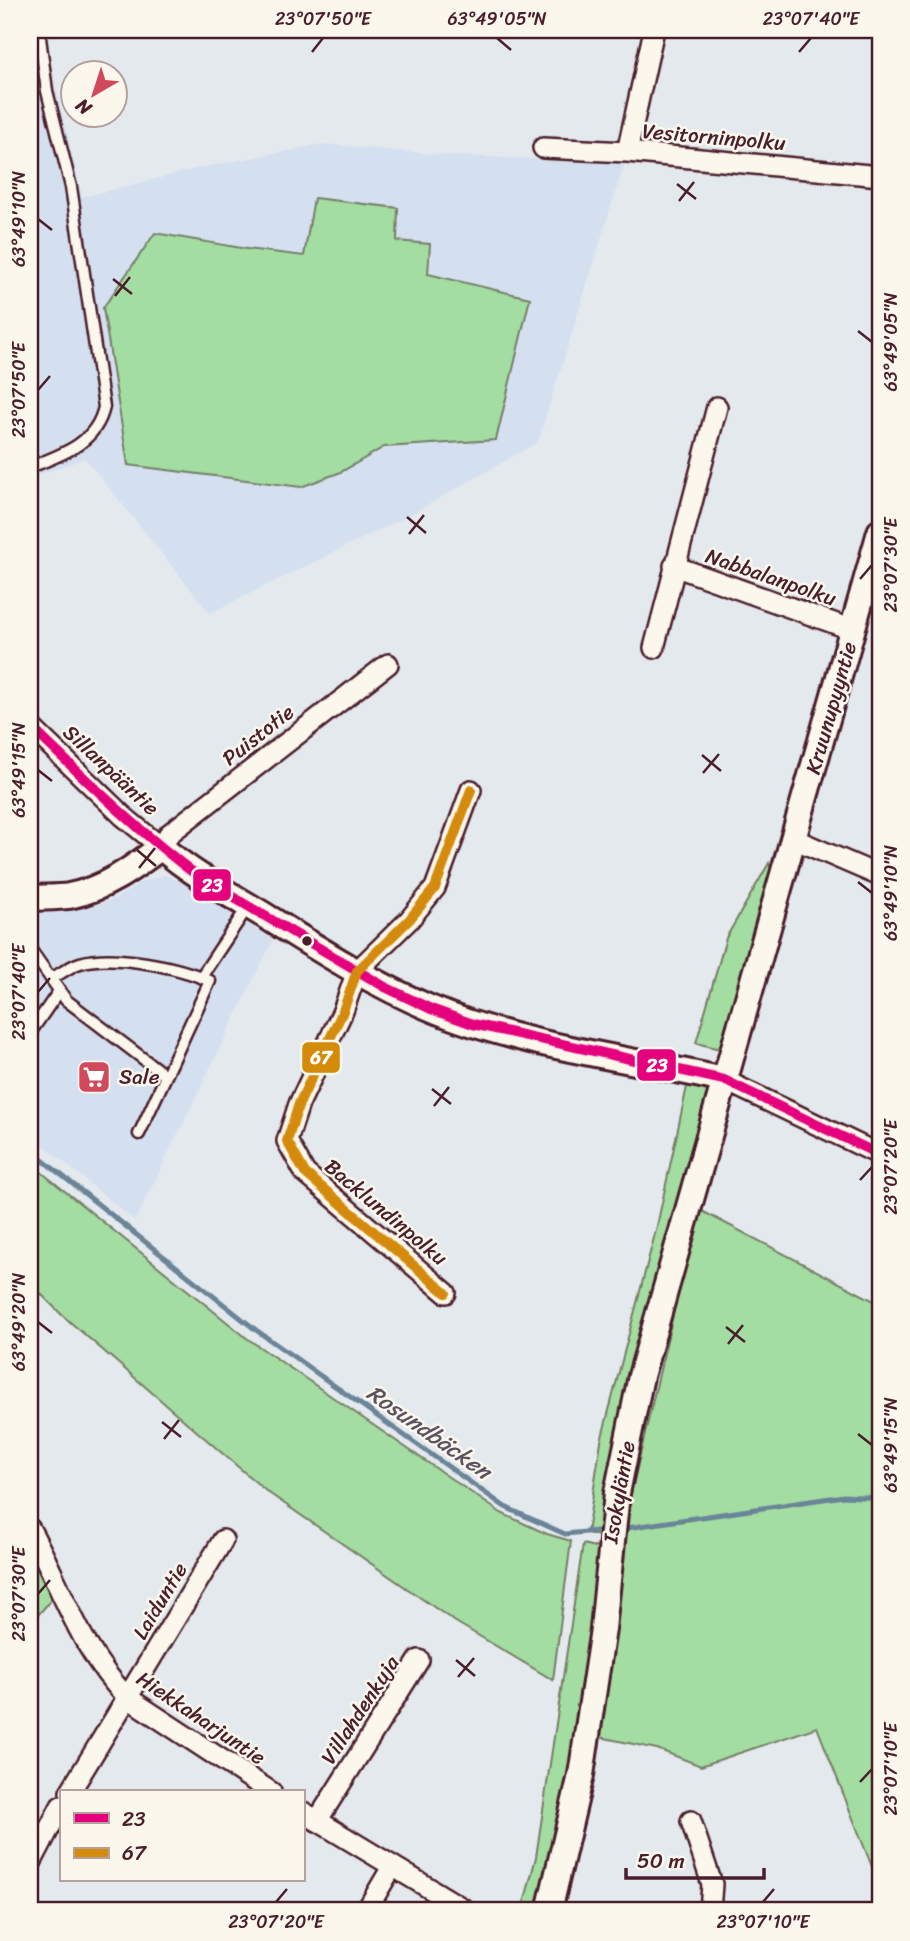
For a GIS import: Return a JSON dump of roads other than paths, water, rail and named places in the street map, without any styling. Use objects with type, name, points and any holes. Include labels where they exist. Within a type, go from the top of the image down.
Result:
[{"type":"street","points":[[627,152],[654,30]]},
{"type":"street","name":"Vesitorninpolku","points":[[543,148],[627,152],[880,176]]},
{"type":"street","name":"Nabbalanpolku","points":[[654,648],[717,407]]},
{"type":"street","name":"Kruunupyyntie","points":[[724,1080],[880,532]]},
{"type":"street","name":"Nabbalanpolku","points":[[674,566],[853,630]]},
{"type":"street","name":"Puistotie","points":[[162,847],[169,834],[388,664]]},
{"type":"street","name":"Sillanpääntie","points":[[30,726],[123,816],[162,847]]},
{"type":"street","points":[[357,971],[409,920],[435,888],[471,790]]},
{"type":"street","points":[[794,838],[880,876]]},
{"type":"street","points":[[30,898],[68,896],[99,887],[124,874],[162,847],[199,877],[396,993],[473,1024],[724,1080],[880,1155]]},
{"type":"street","name":"Backlundinpolku","points":[[357,971],[343,1011],[299,1104],[287,1141],[305,1173],[446,1293]]},
{"type":"street","name":"Isokyläntie","points":[[549,1911],[581,1776],[595,1692],[609,1546],[641,1376],[724,1080]]},
{"type":"street","name":"Hiekkaharjuntie","points":[[30,1530],[78,1632],[109,1680],[128,1698],[268,1790]]},
{"type":"street","name":"Laiduntie","points":[[71,1790],[222,1540]]},
{"type":"street","name":"Villahdenkuja","points":[[310,1816],[419,1660]]},
{"type":"street","points":[[30,1864],[60,1808]]},
{"type":"street","points":[[310,1816],[467,1911]]},
{"type":"street","points":[[691,1821],[712,1884],[710,1911]]},
{"type":"street","points":[[366,1911],[391,1867]]},
{"type":"lane","points":[[30,467],[72,451],[101,420],[104,407],[71,187],[44,67],[39,30]]},
{"type":"lane","points":[[201,977],[249,906]]},
{"type":"lane","points":[[30,949],[66,1000],[166,1076]]},
{"type":"lane","points":[[51,979],[79,963],[101,960],[152,965],[210,981],[139,1134]]},
{"type":"lane","points":[[30,1033],[59,990]]},
{"type":"waterway","name":"Rosundbäcken","points":[[30,1150],[256,1330],[505,1507],[565,1534],[607,1530]]},
{"type":"waterway","name":"Rosundbäcken","points":[[620,1529],[844,1496],[880,1498]]},
{"type":"place","name":"Sale","points":[[94,1077]]}]
